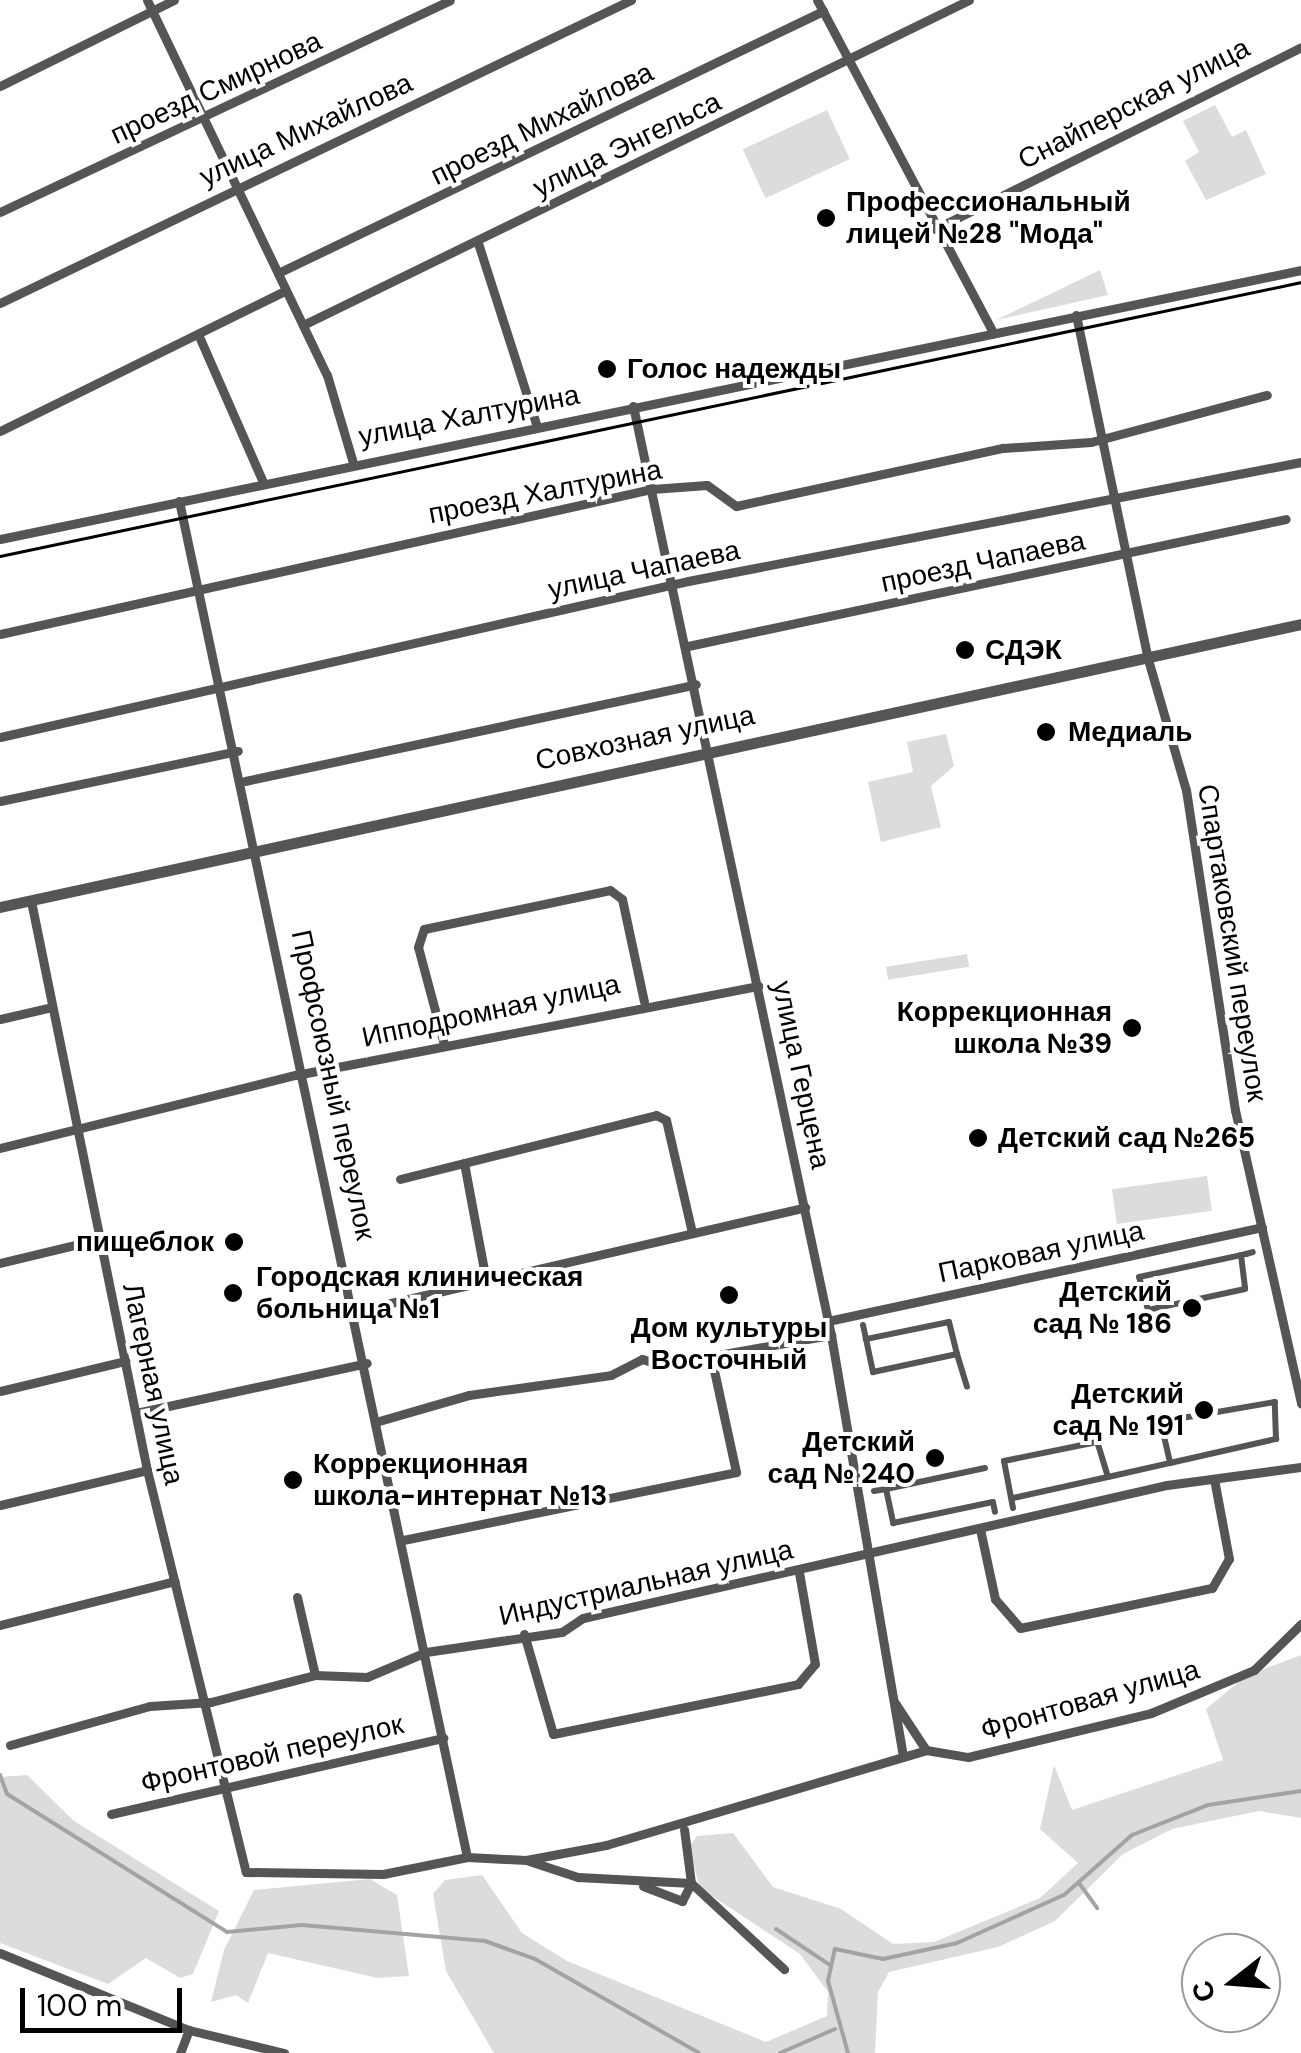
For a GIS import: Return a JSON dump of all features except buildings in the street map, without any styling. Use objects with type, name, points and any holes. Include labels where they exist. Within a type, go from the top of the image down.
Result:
[{"type":"street","points":[[147,0],[303,325],[353,463]]},
{"type":"street","points":[[0,86],[174,0]]},
{"type":"street","name":"проезд Смирнова","points":[[0,212],[203,122],[450,0]]},
{"type":"street","name":"улица Михайлова","points":[[0,302],[632,0]]},
{"type":"street","points":[[817,0],[992,333]]},
{"type":"street","name":"улица Энгельса","points":[[303,325],[478,244],[969,0]]},
{"type":"street","name":"проезд Михайлова","points":[[278,273],[823,11]]},
{"type":"street","name":"Снайперская улица","points":[[934,229],[1301,47]]},
{"type":"street","points":[[478,244],[537,427]]},
{"type":"street","name":"улица Халтурина","points":[[0,540],[353,463],[1301,270]]},
{"type":"street","points":[[0,431],[285,291]]},
{"type":"street","name":"Спартаковский переулок","points":[[1076,315],[1147,656],[1186,790],[1235,1110],[1301,1404]]},
{"type":"street","points":[[198,334],[262,482]]},
{"type":"street","name":"проезд Халтурина","points":[[0,634],[652,489],[707,485],[736,506],[1002,448],[1090,442],[1101,432],[1267,395]]},
{"type":"street","name":"улица Герцена","points":[[633,406],[678,584],[831,1335],[903,1758]]},
{"type":"street","name":"улица Чапаева","points":[[0,736],[678,584],[1301,462]]},
{"type":"street","name":"Профсоюзный переулок","points":[[180,501],[260,846],[468,1857]]},
{"type":"street","name":"проезд Чапаева","points":[[688,646],[1286,519]]},
{"type":"street","name":"Совхозная улица","points":[[0,906],[260,846],[1301,624]]},
{"type":"street","points":[[245,782],[696,684]]},
{"type":"street","points":[[0,801],[238,751]]},
{"type":"street","points":[[444,1044],[418,947],[424,929],[615,890],[622,899],[644,1002]]},
{"type":"street","name":"Лагерная улица","points":[[31,901],[147,1470],[191,1662],[211,1702],[246,1872]]},
{"type":"street","name":"Ипподромная улица","points":[[0,1148],[77,1133],[308,1072],[644,1002],[759,986]]},
{"type":"street","points":[[0,1019],[52,1007]]},
{"type":"street","points":[[400,1179],[656,1115],[666,1120],[692,1233]]},
{"type":"street","points":[[464,1163],[486,1281]]},
{"type":"street","points":[[356,1311],[805,1206]]},
{"type":"street","name":"Парковая улица","points":[[828,1320],[1262,1227]]},
{"type":"street","points":[[0,1263],[99,1239]]},
{"type":"street","points":[[1241,1255],[1245,1289],[1148,1310],[1139,1277],[1253,1252]]},
{"type":"street","points":[[866,1339],[950,1322],[967,1386]]},
{"type":"street","points":[[863,1324],[873,1372],[957,1354]]},
{"type":"street","points":[[378,1421],[469,1395],[611,1375],[642,1359],[712,1356],[831,1335]]},
{"type":"street","points":[[403,1540],[736,1472],[712,1356]]},
{"type":"street","points":[[0,1391],[125,1361]]},
{"type":"street","points":[[136,1413],[366,1363]]},
{"type":"street","points":[[1013,1498],[1108,1477],[1170,1463],[1276,1439],[1275,1402],[1171,1420],[1163,1432],[1170,1463]]},
{"type":"street","points":[[1013,1508],[1004,1462],[1092,1442],[1108,1477]]},
{"type":"street","name":"Индустриальная улица","points":[[10,1745],[150,1706],[211,1702],[315,1675],[366,1677],[426,1652],[869,1558],[980,1529],[1214,1480],[1301,1467]]},
{"type":"street","points":[[874,1491],[985,1468]]},
{"type":"street","points":[[0,1505],[147,1470]]},
{"type":"street","points":[[980,1529],[995,1598],[1020,1628],[1154,1600],[1224,1579],[1214,1480]]},
{"type":"street","points":[[886,1488],[893,1523],[992,1502],[994,1512]]},
{"type":"street","points":[[524,1634],[554,1734],[778,1688],[815,1664],[798,1572]]},
{"type":"street","points":[[0,1625],[175,1581]]},
{"type":"street","points":[[297,1597],[315,1675]]},
{"type":"street","name":"Фронтовая улица","points":[[246,1872],[383,1874],[468,1857],[526,1860],[684,1828],[807,1781],[926,1750],[968,1757],[1151,1712],[1254,1670],[1301,1624]]},
{"type":"street","points":[[894,1700],[926,1750]]},
{"type":"street","name":"Фронтовой переулок","points":[[112,1814],[443,1738]]},
{"type":"street","points":[[526,1860],[633,1882],[682,1901],[691,1883],[684,1828]]},
{"type":"street","points":[[633,1882],[691,1883],[784,1969]]},
{"type":"street","points":[[0,1953],[188,2030],[284,2053]]},
{"type":"street","points":[[180,2053],[188,2030]]},
{"type":"shaded area","points":[[1215,105],[1232,137],[1246,130],[1266,174],[1206,200],[1185,161],[1199,152],[1183,121]]},
{"type":"shaded area","points":[[827,110],[850,159],[766,198],[743,149]]},
{"type":"shaded area","points":[[1100,270],[1108,295],[996,320]]},
{"type":"shaded area","points":[[946,734],[954,766],[931,786],[941,827],[881,842],[868,782],[913,772],[907,742]]},
{"type":"shaded area","points":[[967,954],[969,967],[888,980],[886,967]]},
{"type":"shaded area","points":[[1207,1176],[1212,1211],[1117,1224],[1112,1189]]},
{"type":"shaded area","points":[[1301,1655],[1301,1818],[1259,1811],[1172,1829],[1123,1854],[1055,1921],[998,1947],[889,1972],[878,1992],[875,2053],[494,2053],[446,1971],[433,1894],[445,1880],[482,1875],[522,1933],[567,1961],[766,2042],[827,2016],[828,1992],[800,1954],[700,1888],[689,1847],[697,1836],[733,1833],[773,1887],[841,1909],[893,1944],[934,1942],[1040,1898],[1078,1863],[1040,1829],[1054,1765],[1072,1810],[1223,1760],[1206,1709],[1246,1676]]},
{"type":"shaded area","points":[[27,1775],[74,1821],[219,1911],[193,1974],[180,1978],[146,1958],[108,1984],[0,1943],[0,1777]]},
{"type":"shaded area","points":[[370,1879],[397,1895],[409,1976],[378,1978],[268,1953],[248,2003],[236,1995],[211,2002],[224,1950],[254,1890]]},
{"type":"waterway","points":[[0,1775],[7,1794],[227,1932],[302,1925],[485,1941],[535,1959],[699,2053]]},
{"type":"waterway","points":[[848,2053],[828,1981],[835,1949],[883,1959],[957,1943],[1064,1895],[1132,1835],[1208,1805],[1301,1791]]},
{"type":"waterway","points":[[1079,1883],[1097,1908]]},
{"type":"waterway","points":[[776,1929],[830,1965]]},
{"type":"waterway","points":[[780,2053],[835,2029]]},
{"type":"tram line","points":[[0,556],[1301,282]]},
{"type":"place","name":"Профессиональный лицей №28 \"Мода\"","points":[[826,218]]},
{"type":"place","name":"Голос надежды","points":[[607,369]]},
{"type":"place","name":"СДЭК","points":[[965,650]]},
{"type":"place","name":"Медиаль","points":[[1046,732]]},
{"type":"place","name":"Коррекционная школа №39","points":[[1132,1028]]},
{"type":"place","name":"Детский сад №265","points":[[978,1138]]},
{"type":"place","name":"пищеблок","points":[[234,1242]]},
{"type":"place","name":"Городская клиническая больница №1","points":[[233,1293]]},
{"type":"place","name":"Дом культуры Восточный","points":[[729,1295]]},
{"type":"place","name":"Детский сад № 186","points":[[1192,1308]]},
{"type":"place","name":"Детский сад № 191","points":[[1204,1410]]},
{"type":"place","name":"Детский сад № 240","points":[[935,1458]]},
{"type":"place","name":"Коррекционная школа-интернат №13","points":[[293,1480]]}]
